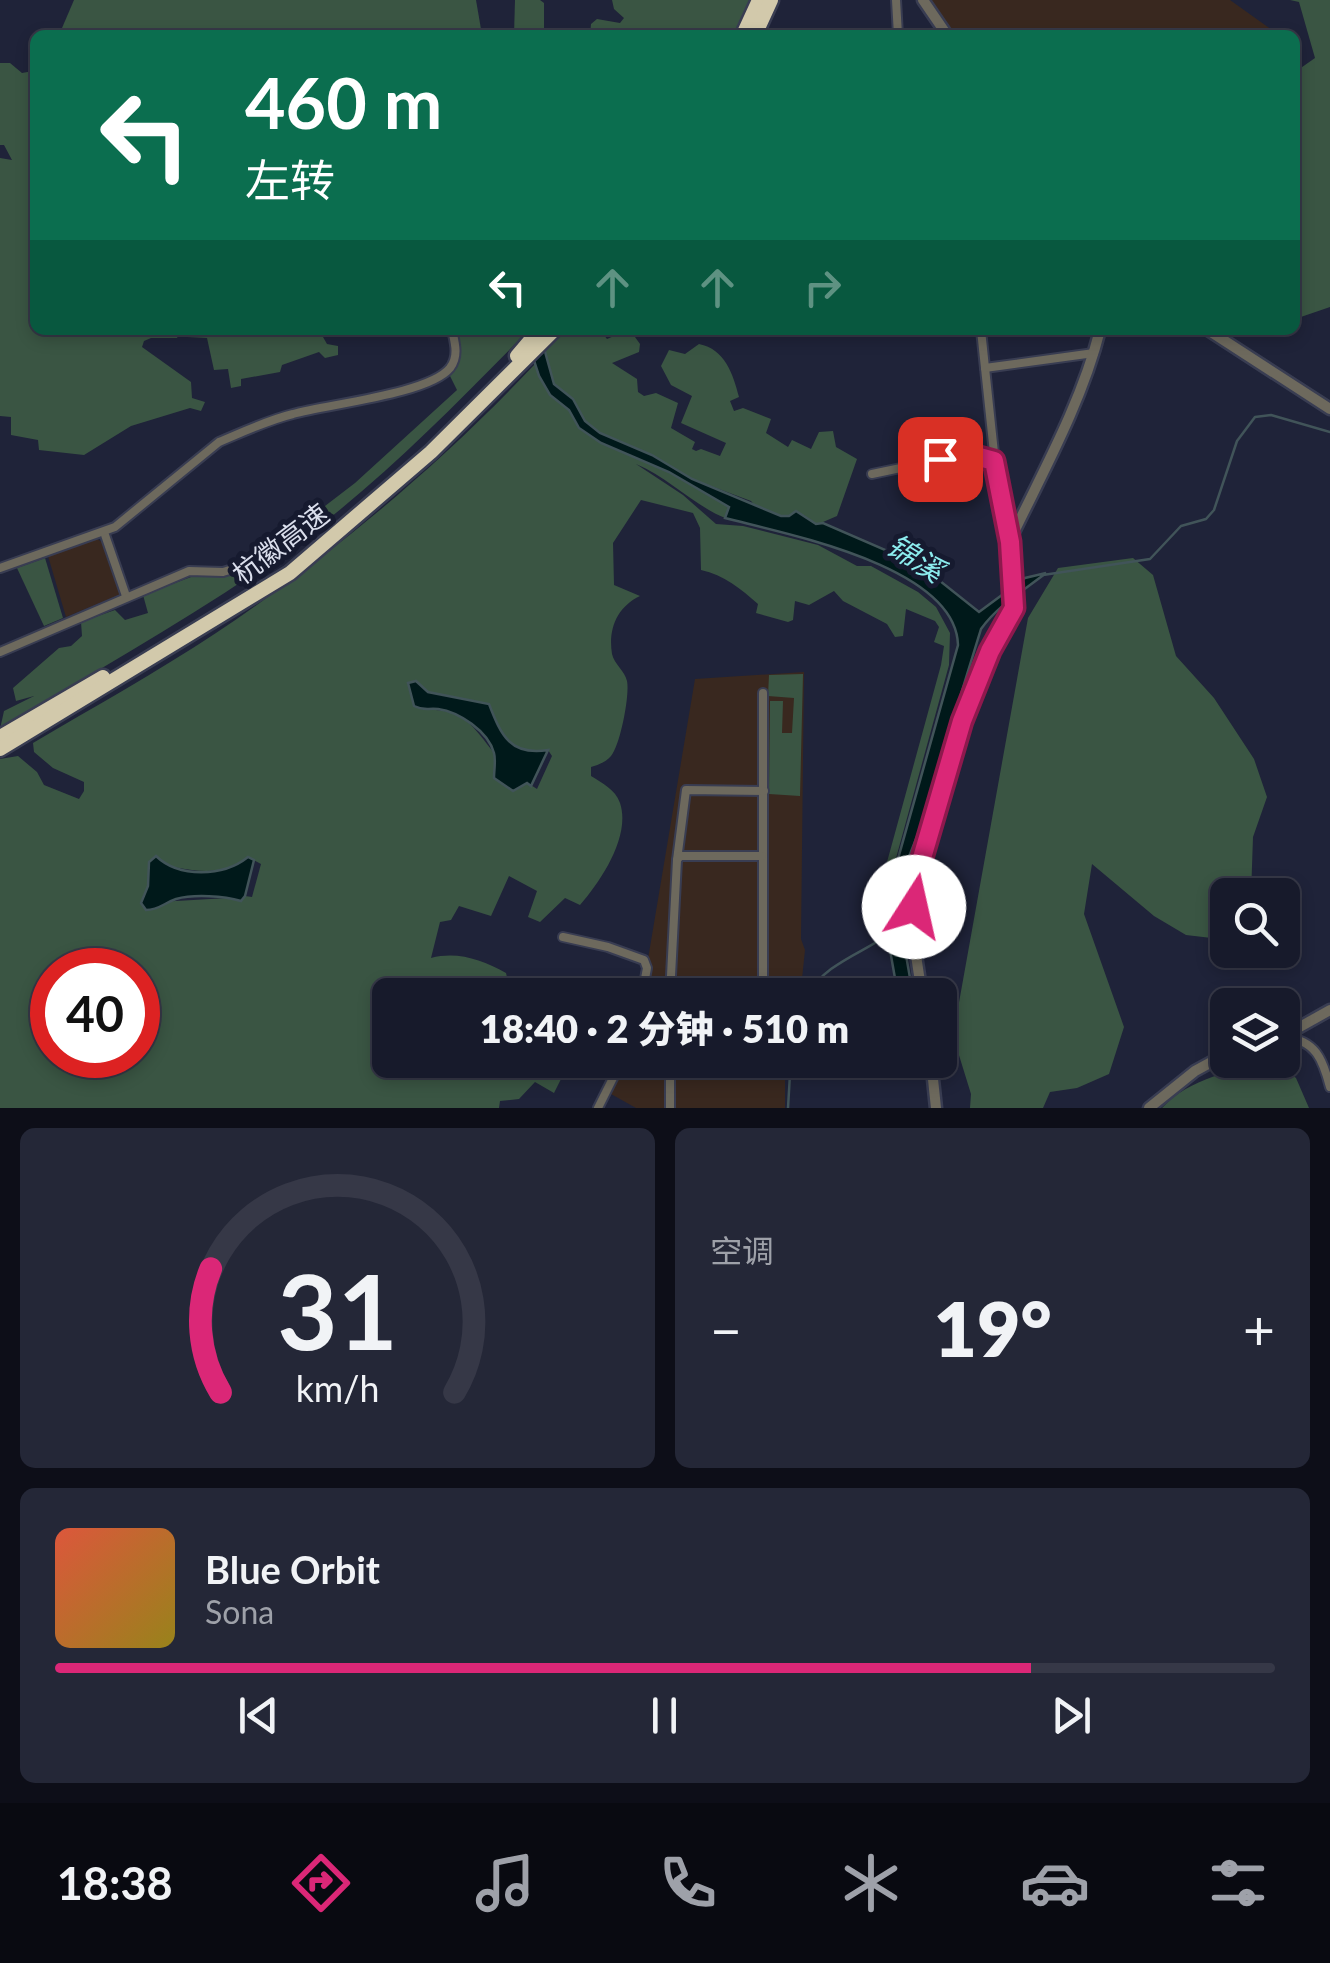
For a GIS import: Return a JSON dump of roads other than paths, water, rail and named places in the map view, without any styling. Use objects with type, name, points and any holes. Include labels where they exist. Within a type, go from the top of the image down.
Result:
[{"type":"highway","points":[[745,30],[759,0]]},
{"type":"highway","points":[[757,30],[771,0]]},
{"type":"highway","name":"杭徽高速","points":[[0,749],[290,573],[431,452],[516,363],[536,335]]},
{"type":"highway","name":"杭徽高速","points":[[0,737],[287,567],[548,335]]},
{"type":"street","points":[[896,0],[898,30]]},
{"type":"street","points":[[923,0],[943,30]]},
{"type":"street","points":[[0,568],[115,527],[219,442],[289,414],[429,382],[452,366],[457,349],[453,335]]},
{"type":"street","points":[[919,978],[914,907],[922,858],[962,721],[1016,600],[1010,542],[994,461],[982,335]]},
{"type":"street","points":[[1010,542],[1062,432],[1099,335]]},
{"type":"street","points":[[1216,335],[1330,409]]},
{"type":"street","points":[[985,368],[1094,352]]},
{"type":"street","points":[[872,474],[958,456],[994,461]]},
{"type":"street","points":[[104,532],[126,596]]},
{"type":"street","points":[[0,652],[189,571],[223,572],[236,568]]},
{"type":"street","points":[[763,693],[763,978]]},
{"type":"street","points":[[671,978],[677,860],[686,790],[764,791]]},
{"type":"street","points":[[677,860],[680,856],[762,856]]},
{"type":"street","points":[[563,938],[608,947],[644,960],[645,978]]},
{"type":"street","points":[[1300,1027],[1330,1010]]},
{"type":"street","points":[[1300,1041],[1324,1060],[1330,1087]]},
{"type":"street","points":[[1149,1108],[1210,1063]]},
{"type":"street","points":[[598,1108],[613,1078]]},
{"type":"street","points":[[670,1078],[670,1108]]},
{"type":"street","points":[[933,1078],[936,1108]]},
{"type":"waterway","points":[[1043,575],[1150,559],[1181,526],[1206,519],[1214,510],[1237,441],[1255,417],[1271,415],[1330,432]]},
{"type":"waterway","points":[[821,978],[889,934]]},
{"type":"waterway","points":[[788,1108],[790,1078]]},
{"type":"water label","name":"锦溪","points":[[916,557]]}]
